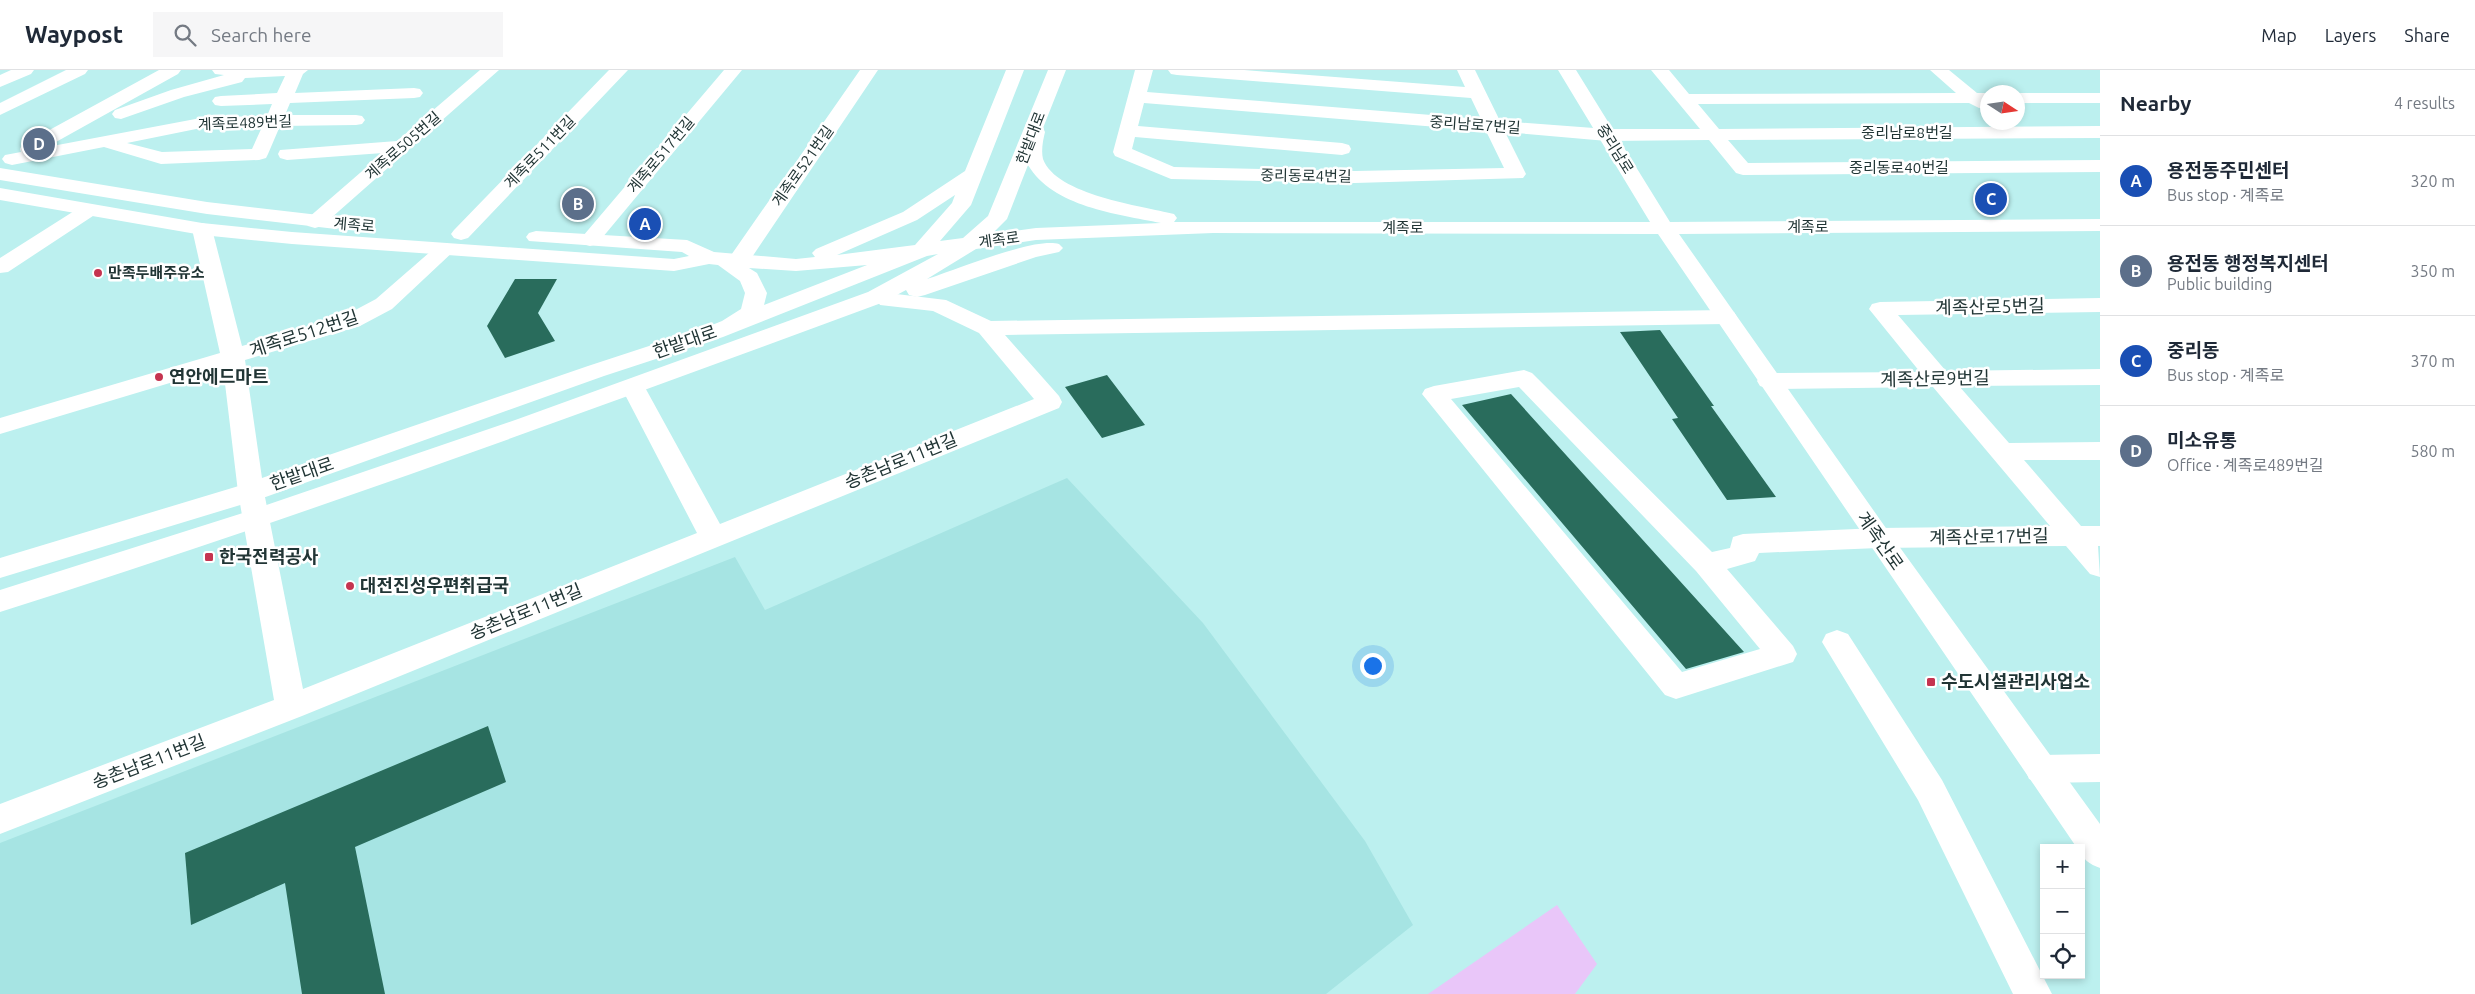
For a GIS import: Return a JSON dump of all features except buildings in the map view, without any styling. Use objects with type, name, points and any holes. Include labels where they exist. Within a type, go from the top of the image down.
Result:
[{"type":"street","points":[[0,82],[25,70]]},
{"type":"street","points":[[0,110],[79,70]]},
{"type":"street","points":[[4,166],[172,70]]},
{"type":"street","points":[[112,118],[232,74],[298,70]]},
{"type":"street","points":[[274,121],[298,70]]},
{"type":"street","name":"계족로511번길","points":[[453,242],[619,70]]},
{"type":"street","name":"계족로517번길","points":[[590,240],[733,70]]},
{"type":"street","name":"계족로521번길","points":[[724,260],[869,70]]},
{"type":"street","name":"한밭대로","points":[[0,601],[254,506],[596,371],[715,332],[921,251],[960,205],[1015,70]]},
{"type":"street","name":"한밭대로","points":[[0,568],[254,506],[633,387],[876,297],[929,270],[969,244],[985,232],[1001,213],[1057,70]]},
{"type":"street","name":"중리동로4번길","points":[[1144,70],[1122,152],[1171,174],[1355,177],[1516,174],[1493,127]]},
{"type":"street","points":[[1177,70],[1384,78],[1477,93]]},
{"type":"street","points":[[1466,70],[1493,127]]},
{"type":"street","name":"중리남로","points":[[1567,70],[1664,228]]},
{"type":"street","points":[[1660,70],[1714,134]]},
{"type":"street","points":[[1939,70],[1980,98]]},
{"type":"street","points":[[468,71],[488,71]]},
{"type":"street","name":"계족로505번길","points":[[315,222],[488,71]]},
{"type":"street","name":"계족로489번길","points":[[232,74],[220,101],[414,92]]},
{"type":"street","points":[[1384,78],[1387,118]]},
{"type":"street","name":"중리남로7번길","points":[[1137,97],[1607,135]]},
{"type":"street","points":[[1684,99],[1980,98]]},
{"type":"street","points":[[2025,98],[2100,98]]},
{"type":"street","points":[[206,122],[220,101]]},
{"type":"street","points":[[1042,112],[1034,142],[1034,159],[1045,176],[1077,195],[1114,208],[1212,227]]},
{"type":"street","points":[[1343,115],[1342,149],[1355,177]]},
{"type":"street","name":"계족로489번길","points":[[4,166],[105,142],[206,122],[356,120]]},
{"type":"street","name":"계족로489번길","points":[[105,142],[161,158],[259,154],[274,121]]},
{"type":"street","name":"중리남로8번길","points":[[1607,135],[1980,128]]},
{"type":"street","name":"중리남로8번길","points":[[2025,128],[2100,132]]},
{"type":"street","points":[[2011,130],[2054,167]]},
{"type":"street","name":"중리동로4번길","points":[[1128,132],[1342,149]]},
{"type":"street","name":"중리동로40번길","points":[[1714,134],[1743,169],[2100,166]]},
{"type":"street","name":"계족로489번길","points":[[287,154],[402,146]]},
{"type":"street","name":"계족로","points":[[4,166],[207,208],[453,242],[674,265],[724,260],[796,265],[921,251],[1036,234],[1212,227],[1664,228],[2100,225]]},
{"type":"street","points":[[796,265],[910,216],[974,174]]},
{"type":"street","name":"계족로","points":[[0,194],[202,229],[453,242],[590,240],[687,246],[724,260]]},
{"type":"street","points":[[0,267],[89,210]]},
{"type":"street","name":"계족산로","points":[[1664,228],[1878,538],[2100,852]]},
{"type":"street","points":[[202,229],[233,356]]},
{"type":"street","points":[[805,323],[836,318],[1030,252],[1139,230]]},
{"type":"street","name":"계족로512번길","points":[[0,426],[352,320],[384,304],[453,242]]},
{"type":"street","points":[[715,332],[751,312],[756,294],[749,278],[724,260]]},
{"type":"street","points":[[888,300],[938,305],[987,328],[1726,317]]},
{"type":"street","name":"계족산로5번길","points":[[1940,379],[1880,308],[2100,305]]},
{"type":"street","name":"송촌남로11번길","points":[[0,819],[291,707],[1050,402],[987,328]]},
{"type":"street","name":"한밭대로","points":[[233,356],[254,506],[291,707]]},
{"type":"street","name":"계족산로9번길","points":[[1769,381],[2100,377]]},
{"type":"street","points":[[1524,378],[1706,564],[1782,654],[1676,686],[1434,394],[1524,378]]},
{"type":"street","points":[[1940,379],[2002,452],[2087,536],[2100,567]]},
{"type":"street","points":[[633,387],[713,536]]},
{"type":"street","points":[[2002,452],[2100,451]]},
{"type":"street","name":"계족산로17번길","points":[[1706,564],[1745,554],[1742,544],[1878,538],[2087,536]]},
{"type":"street","points":[[1837,642],[1930,790],[2033,994]]},
{"type":"street","points":[[2041,768],[2100,768]]},
{"type":"shaded area","points":[[1067,478],[1203,623],[1365,841],[1413,925],[1326,994],[0,994],[0,843],[735,557],[765,610]]},
{"type":"shaded area","points":[[1557,905],[1597,964],[1575,994],[1428,994]]},
{"type":"place","name":"미소유통","points":[[39,144]]},
{"type":"place","name":"중리동","points":[[1991,199]]},
{"type":"place","name":"용전동 행정복지센터","points":[[578,204]]},
{"type":"place","name":"용전동주민센터","points":[[645,224]]},
{"type":"place","name":"만족두배주유소","points":[[98,273]]},
{"type":"place","name":"연안에드마트","points":[[159,377]]},
{"type":"place","name":"한국전력공사","points":[[209,557]]},
{"type":"place","name":"대전진성우편취급국","points":[[350,586]]},
{"type":"place","name":"수도시설관리사업소","points":[[1931,682]]}]
